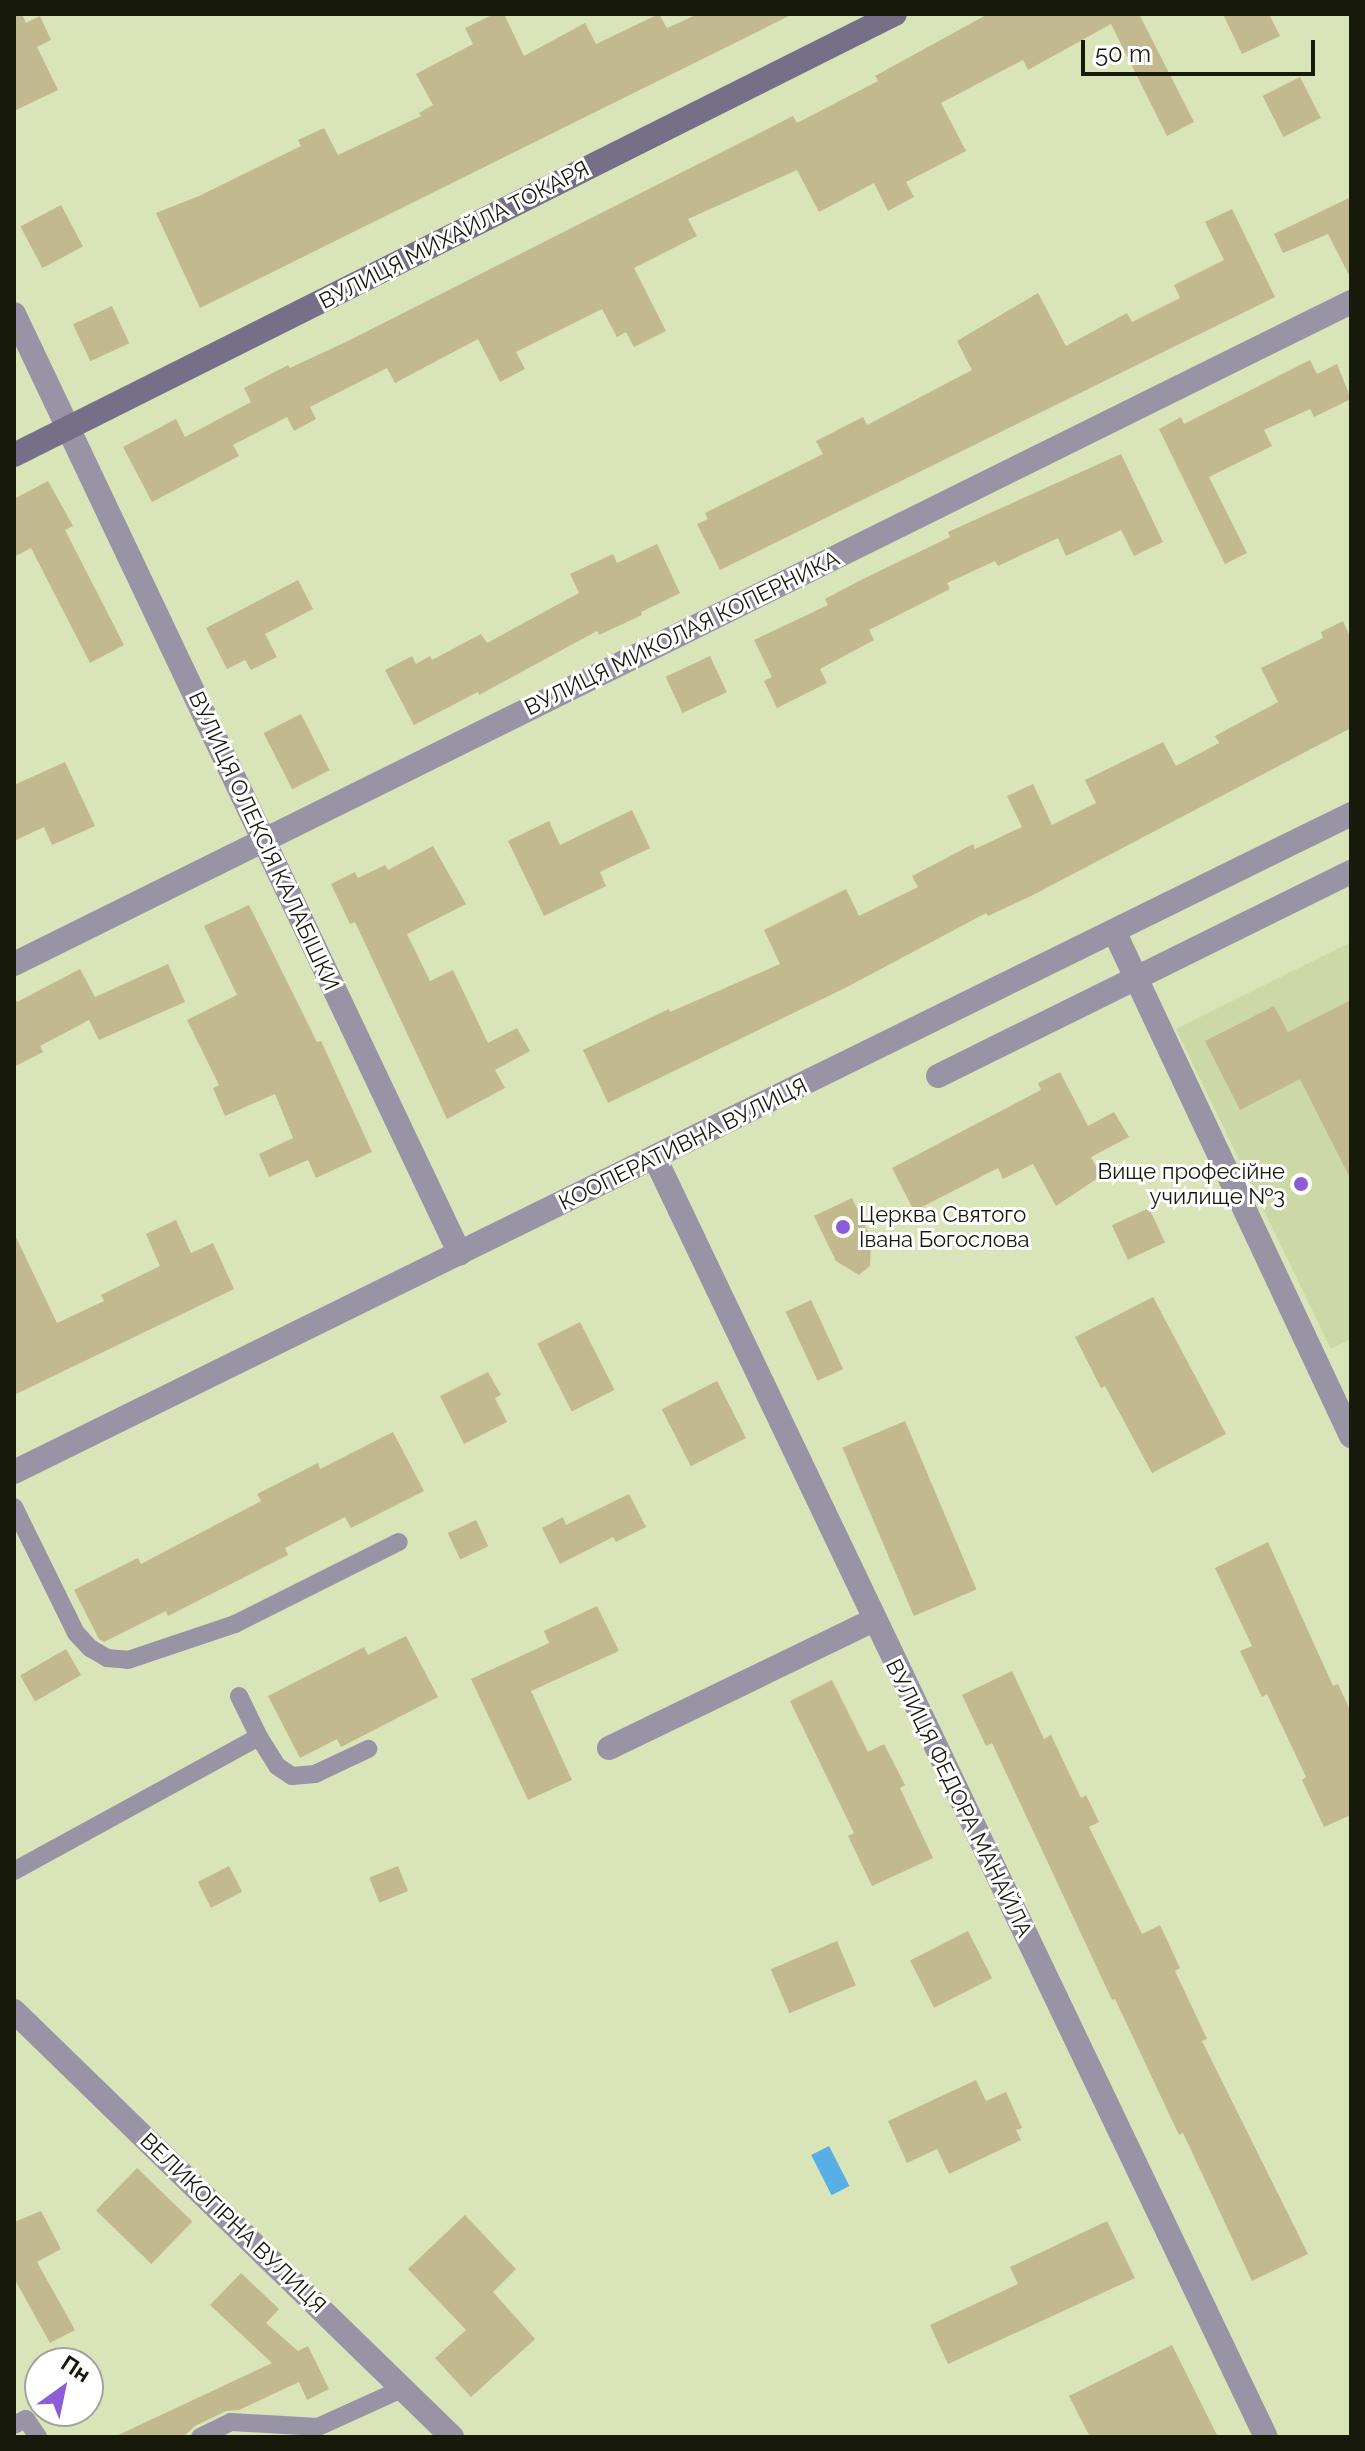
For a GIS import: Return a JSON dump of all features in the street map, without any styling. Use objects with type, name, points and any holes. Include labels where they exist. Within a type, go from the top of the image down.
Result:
[{"type":"street","name":"ВУЛИЦЯ МИХАЙЛА ТОКАРЯ","points":[[14,455],[895,14]]},
{"type":"street","name":"ВУЛИЦЯ МИКОЛАЯ КОПЕРНИКА","points":[[14,964],[1351,302]]},
{"type":"street","name":"ВУЛИЦЯ ОЛЕКСІЯ КАЛАБІШКИ","points":[[14,314],[460,1254]]},
{"type":"street","name":"КООПЕРАТИВНА ВУЛИЦЯ","points":[[14,1472],[1351,814]]},
{"type":"street","points":[[938,1076],[1351,872]]},
{"type":"street","points":[[1114,931],[1351,1436]]},
{"type":"street","name":"ВУЛИЦЯ ФЕДОРА МАНАЙЛА","points":[[655,1158],[1266,2437]]},
{"type":"street","points":[[609,1748],[874,1620]]},
{"type":"street","name":"ВЕЛИКОГІРНА ВУЛИЦЯ","points":[[14,2011],[452,2437]]},
{"type":"lane","points":[[14,1507],[76,1633],[90,1648],[107,1658],[128,1660],[235,1624],[399,1542]]},
{"type":"lane","points":[[239,1696],[277,1766],[292,1776],[315,1774],[368,1749]]},
{"type":"lane","points":[[14,1871],[259,1737]]},
{"type":"lane","points":[[200,2437],[231,2422],[318,2427],[404,2388]]},
{"type":"lane","points":[[14,2425],[26,2419],[38,2437]]},
{"type":"shaded area","name":"Вище професійне училище №3","points":[[1351,942],[1351,1339],[1331,1349],[1176,1029]]},
{"type":"water","points":[[829,2146],[849,2186],[832,2195],[811,2155]]},
{"type":"building","points":[[14,14],[22,14],[26,23],[40,16],[51,40],[37,47],[58,90],[14,111]]},
{"type":"building","points":[[494,14],[504,14],[524,56],[585,23],[596,44],[659,14],[667,28],[698,14],[793,14],[200,308],[156,213],[199,196],[301,146],[298,140],[324,128],[338,155],[421,116],[419,113],[433,105],[416,74],[473,44],[465,28]]},
{"type":"building","points":[[988,14],[1139,14],[1194,122],[1167,136],[1111,24],[1028,70],[1023,60],[941,103],[966,151],[906,182],[914,197],[888,211],[874,183],[819,212],[797,170],[688,219],[697,236],[634,268],[666,331],[634,347],[626,332],[617,337],[602,309],[516,352],[525,369],[500,382],[478,339],[395,383],[387,368],[310,407],[316,419],[294,431],[287,417],[233,445],[239,456],[152,502],[123,447],[176,419],[185,437],[251,402],[244,388],[288,365],[290,368],[350,340],[793,116],[797,123],[878,81],[875,76]]},
{"type":"building","points":[[1223,14],[1269,14],[1280,36],[1242,54]]},
{"type":"building","points":[[1300,77],[1321,118],[1283,137],[1263,96]]},
{"type":"building","points":[[1351,197],[1351,279],[1328,234],[1283,253],[1274,234]]},
{"type":"building","points":[[61,205],[83,246],[42,268],[20,227]]},
{"type":"building","points":[[1232,209],[1275,297],[720,570],[697,524],[708,519],[705,513],[823,454],[816,441],[863,417],[867,425],[972,370],[957,341],[1038,293],[1066,346],[1127,313],[1132,322],[1180,298],[1174,285],[1224,260],[1205,222]]},
{"type":"building","points":[[112,306],[129,343],[90,361],[73,324]]},
{"type":"building","points":[[1310,360],[1317,374],[1337,364],[1351,399],[1314,417],[1310,409],[1264,430],[1272,446],[1209,477],[1247,553],[1225,564],[1159,429],[1181,417],[1184,424]]},
{"type":"building","points":[[1121,454],[1163,542],[1134,556],[1121,530],[1066,556],[1058,538],[998,566],[995,561],[947,583],[950,589],[869,630],[874,640],[820,669],[827,683],[777,708],[764,681],[772,677],[754,640],[828,605],[825,599],[950,537],[948,532]]},
{"type":"building","points":[[48,481],[73,526],[65,530],[124,645],[90,663],[31,548],[14,557],[14,499]]},
{"type":"building","points":[[657,544],[680,593],[599,635],[597,631],[479,695],[478,692],[414,725],[385,670],[412,656],[416,664],[430,656],[432,660],[481,634],[487,643],[579,593],[570,574],[613,554],[617,563]]},
{"type":"building","points":[[298,580],[313,609],[265,634],[277,657],[251,670],[245,660],[227,669],[206,628]]},
{"type":"building","points":[[1343,621],[1351,639],[1351,728],[1033,895],[988,916],[986,913],[847,987],[608,1103],[583,1050],[669,1009],[670,1012],[780,964],[764,930],[846,889],[859,916],[918,887],[912,876],[973,844],[975,849],[1022,827],[1007,796],[1033,784],[1052,825],[1096,803],[1085,780],[1163,742],[1176,766],[1219,743],[1215,736],[1278,702],[1261,668],[1323,638],[1321,632]]},
{"type":"building","points":[[710,656],[727,692],[682,713],[666,677]]},
{"type":"building","points":[[301,714],[330,770],[292,789],[264,733]]},
{"type":"building","points":[[65,762],[95,826],[52,845],[44,827],[14,841],[14,785]]},
{"type":"building","points":[[632,810],[650,848],[600,872],[606,886],[544,916],[508,841],[549,821],[560,845]]},
{"type":"building","points":[[433,846],[466,904],[407,934],[430,981],[453,970],[488,1043],[517,1028],[530,1051],[495,1070],[505,1088],[447,1119],[355,922],[350,924],[331,884],[355,872],[358,878],[385,865],[388,870]]},
{"type":"building","points":[[249,905],[317,1042],[321,1041],[372,1152],[316,1178],[308,1160],[269,1177],[259,1154],[293,1138],[275,1094],[225,1116],[213,1088],[219,1085],[187,1020],[237,995],[204,926]]},
{"type":"building","points":[[168,964],[185,1002],[99,1040],[89,1020],[40,1046],[43,1052],[14,1067],[14,996],[17,1002],[80,969],[95,997]]},
{"type":"building","points":[[1351,1000],[1351,1180],[1300,1079],[1240,1110],[1205,1041],[1274,1006],[1288,1032]]},
{"type":"building","points":[[1060,1072],[1088,1126],[1114,1112],[1129,1137],[1091,1157],[1101,1176],[1056,1206],[1033,1164],[1003,1179],[998,1168],[914,1211],[892,1168],[1041,1090],[1038,1083]]},
{"type":"building","name":"Церква Святого Івана Богослова","points":[[852,1198],[871,1238],[870,1266],[859,1275],[836,1261],[814,1216]]},
{"type":"building","points":[[1149,1208],[1165,1242],[1128,1260],[1112,1225]]},
{"type":"building","points":[[176,1220],[191,1253],[213,1243],[234,1289],[14,1395],[14,1233],[57,1323],[104,1301],[101,1295],[160,1266],[146,1234]]},
{"type":"building","points":[[1153,1297],[1226,1434],[1152,1473],[1105,1386],[1101,1388],[1075,1337]]},
{"type":"building","points":[[811,1300],[843,1369],[818,1381],[786,1312]]},
{"type":"building","points":[[580,1322],[615,1390],[572,1412],[537,1344]]},
{"type":"building","points":[[488,1372],[501,1395],[495,1398],[507,1422],[464,1444],[440,1396]]},
{"type":"building","points":[[717,1381],[746,1438],[691,1466],[662,1409]]},
{"type":"building","points":[[905,1421],[977,1589],[914,1616],[842,1448]]},
{"type":"building","points":[[393,1432],[424,1491],[351,1528],[345,1517],[285,1548],[288,1555],[168,1616],[166,1611],[104,1642],[99,1639],[74,1590],[138,1558],[141,1564],[261,1501],[257,1494],[318,1463],[320,1469]]},
{"type":"building","points":[[629,1494],[646,1527],[616,1542],[613,1537],[560,1564],[542,1528],[563,1517],[566,1525]]},
{"type":"building","points":[[476,1520],[488,1546],[460,1559],[448,1533]]},
{"type":"building","points":[[1268,1542],[1333,1686],[1338,1684],[1351,1712],[1351,1815],[1324,1827],[1302,1780],[1306,1777],[1267,1694],[1262,1697],[1240,1651],[1252,1646],[1215,1568]]},
{"type":"building","points":[[597,1606],[619,1651],[531,1691],[572,1780],[528,1800],[471,1679],[549,1643],[544,1631]]},
{"type":"building","points":[[406,1636],[438,1697],[341,1747],[337,1739],[300,1758],[268,1696],[364,1647],[368,1655]]},
{"type":"building","points":[[66,1649],[81,1675],[35,1701],[20,1676]]},
{"type":"building","points":[[1012,1671],[1044,1739],[1051,1735],[1081,1798],[1086,1795],[1099,1822],[1089,1827],[1142,1934],[1160,1925],[1180,1968],[1175,1971],[1207,2039],[1202,2041],[1308,2254],[1252,2281],[1183,2133],[1179,2135],[1115,1999],[1112,2000],[992,1743],[986,1746],[962,1695]]},
{"type":"building","points":[[832,1680],[868,1752],[884,1744],[905,1785],[900,1788],[933,1858],[872,1886],[848,1836],[854,1833],[790,1701]]},
{"type":"building","points":[[229,1866],[242,1892],[211,1908],[198,1882]]},
{"type":"building","points":[[398,1866],[408,1891],[379,1903],[369,1878]]},
{"type":"building","points":[[968,1931],[992,1978],[934,2008],[910,1961]]},
{"type":"building","points":[[837,1941],[856,1985],[789,2013],[771,1969]]},
{"type":"building","points":[[976,2080],[986,2101],[1006,2092],[1022,2128],[1016,2130],[1021,2140],[949,2174],[937,2149],[907,2163],[888,2121]]},
{"type":"building","points":[[137,2168],[192,2221],[151,2264],[96,2210]]},
{"type":"building","points":[[41,2211],[61,2249],[37,2262],[75,2330],[50,2343],[14,2278],[14,2222]]},
{"type":"building","points":[[465,2215],[516,2269],[493,2292],[535,2339],[471,2397],[435,2358],[466,2330],[408,2269]]},
{"type":"building","points":[[1107,2221],[1135,2278],[948,2364],[930,2325],[1018,2284],[1010,2267]]},
{"type":"building","points":[[241,2273],[279,2309],[266,2323],[298,2351],[308,2346],[329,2389],[307,2400],[299,2382],[239,2410],[226,2411],[195,2426],[183,2437],[114,2437],[272,2363],[210,2305]]},
{"type":"building","points":[[1172,2345],[1218,2437],[1090,2437],[1069,2396]]},
{"type":"place","name":"Вище професійне училище №3","points":[[1301,1184]]},
{"type":"place","name":"Церква Святого Івана Богослова","points":[[843,1227]]}]
